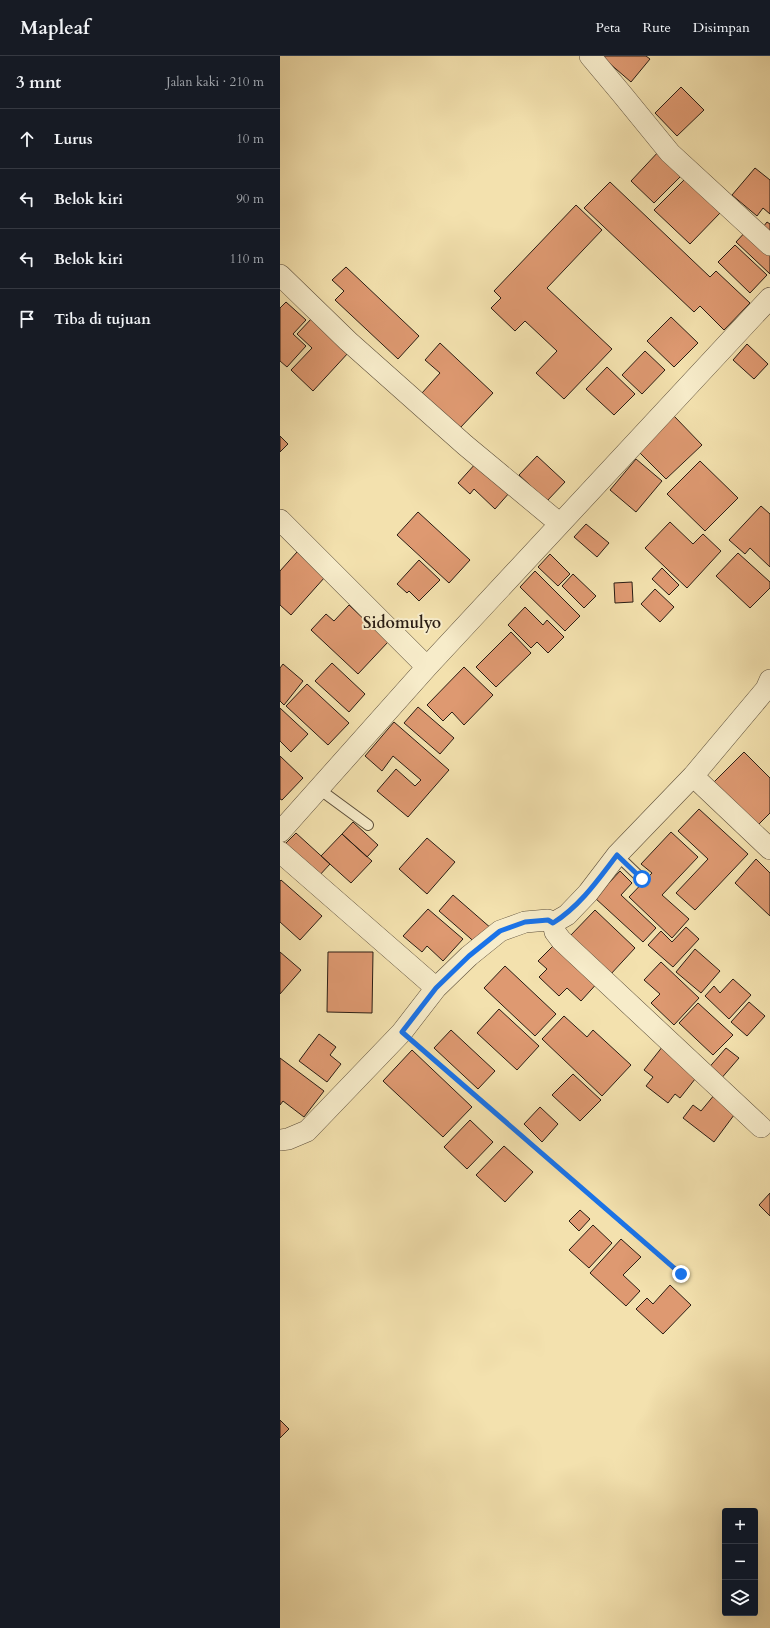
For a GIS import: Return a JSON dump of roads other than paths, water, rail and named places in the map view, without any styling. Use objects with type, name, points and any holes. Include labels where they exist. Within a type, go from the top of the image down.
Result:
[{"type":"street","points":[[590,56],[621,92],[670,154],[770,245]]},
{"type":"street","points":[[280,275],[348,342],[465,445],[560,523]]},
{"type":"street","points":[[280,832],[427,667],[770,298]]},
{"type":"street","points":[[280,520],[427,667]]},
{"type":"street","points":[[553,923],[567,915],[588,893],[617,855],[694,776],[766,689],[770,680]]},
{"type":"street","points":[[694,776],[770,849]]},
{"type":"street","points":[[280,852],[436,988]]},
{"type":"street","points":[[280,1140],[288,1139],[307,1131],[402,1032],[436,988],[469,956],[500,931],[525,922],[548,920],[553,923],[555,932],[561,940],[761,1127]]},
{"type":"lane","points":[[319,789],[368,824]]},
{"type":"lane","points":[[617,855],[642,879]]},
{"type":"district","name":"Sidomulyo","points":[[402,622]]}]
